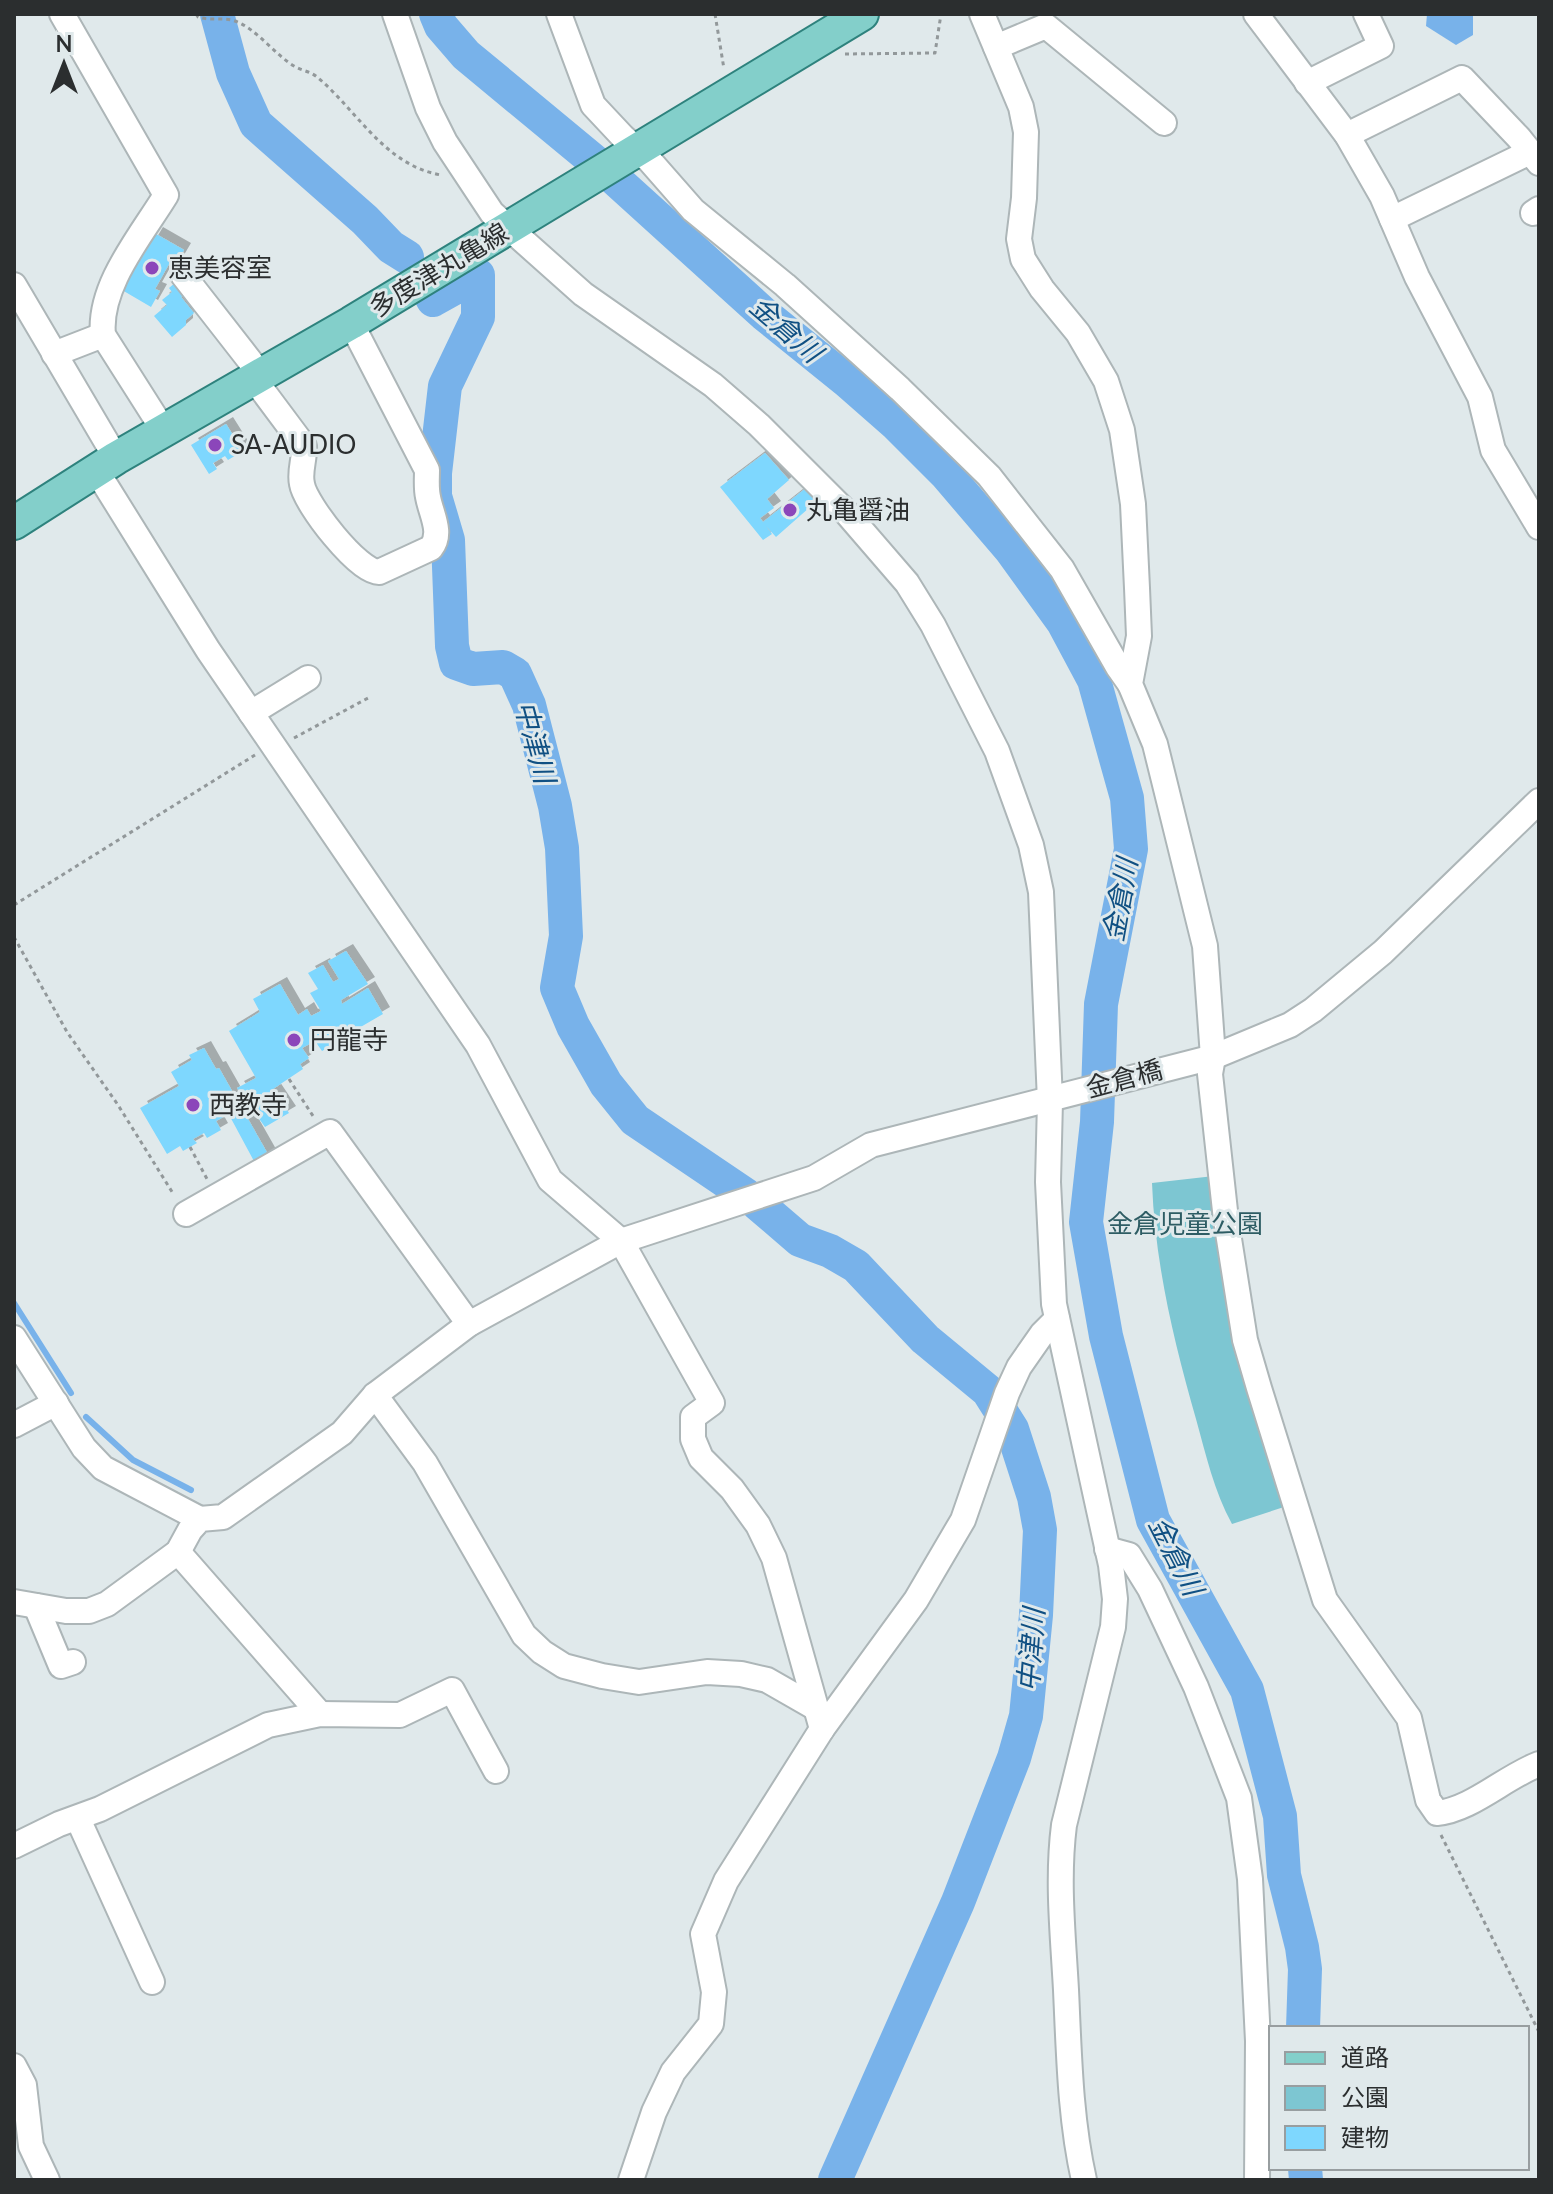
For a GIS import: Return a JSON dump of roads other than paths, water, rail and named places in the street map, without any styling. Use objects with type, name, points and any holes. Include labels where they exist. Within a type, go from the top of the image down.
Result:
[{"type":"main road","name":"多度津丸亀線","points":[[17,514],[351,323],[862,14]]},
{"type":"street","points":[[62,14],[166,195],[107,292],[101,318],[103,335],[164,431]]},
{"type":"street","points":[[395,14],[428,108],[492,213],[583,294],[713,385],[759,425],[844,510],[907,583],[933,625],[997,751],[1031,845],[1041,892],[1058,1098],[1050,1239],[1057,1319],[1115,1599],[1113,1627],[1064,1825],[1060,1858],[1072,2102],[1084,2180]]},
{"type":"street","points":[[559,14],[593,105],[639,149],[693,210],[785,285],[900,389],[989,476],[1062,569],[1130,684],[1155,744],[1205,946],[1213,1057],[1210,1074],[1226,1220],[1245,1340],[1325,1600],[1409,1718],[1428,1800],[1437,1813],[1453,1812],[1518,1772],[1539,1764]]},
{"type":"street","points":[[982,14],[1021,107],[1026,132],[1019,239],[1023,259],[1042,289],[1078,333],[1106,381],[1122,430],[1133,504],[1139,636],[1130,684]]},
{"type":"street","points":[[1256,14],[1347,135],[1480,397],[1493,450],[1539,527]]},
{"type":"street","points":[[1307,83],[1381,46],[1366,14]]},
{"type":"street","points":[[996,47],[1046,26],[1164,123]]},
{"type":"street","points":[[1347,135],[1462,78],[1535,158],[1392,219]]},
{"type":"street","points":[[183,275],[304,446],[306,460],[302,485],[316,512],[360,565],[379,572],[431,548],[437,531],[427,493],[427,470],[351,323]]},
{"type":"street","points":[[14,285],[54,354],[106,464],[208,650],[478,1045],[550,1180],[621,1241],[712,1403],[693,1417],[693,1439],[701,1458],[732,1489],[758,1525],[774,1558],[819,1718]]},
{"type":"street","points":[[54,354],[103,335]]},
{"type":"street","points":[[251,713],[308,678]]},
{"type":"street","name":"金倉橋","points":[[200,1519],[223,1517],[342,1433],[375,1395],[469,1324],[621,1241],[814,1178],[871,1145],[1213,1057],[1290,1025],[1313,1010],[1383,952],[1539,801]]},
{"type":"street","points":[[186,1214],[330,1132],[469,1324]]},
{"type":"street","points":[[631,2180],[654,2112],[673,2072],[711,2024],[714,1992],[703,1934],[726,1881],[819,1718],[916,1600],[963,1520],[1019,1367],[1042,1334],[1057,1319]]},
{"type":"street","points":[[14,1338],[84,1448],[103,1468],[200,1519],[178,1552],[107,1604],[89,1611],[66,1611],[25,1604]]},
{"type":"street","points":[[375,1395],[425,1463],[524,1635],[542,1652],[564,1666],[639,1682],[707,1672],[767,1680],[819,1718]]},
{"type":"street","points":[[14,1425],[56,1403]]},
{"type":"street","points":[[1107,1549],[1129,1555],[1150,1589],[1196,1687],[1239,1798],[1250,1879],[1257,2026],[1257,2180]]},
{"type":"street","points":[[178,1552],[320,1714]]},
{"type":"street","points":[[25,1604],[61,1666],[73,1662]]},
{"type":"street","points":[[14,1846],[59,1824],[78,1819],[268,1725],[320,1714],[400,1715],[452,1690],[496,1771]]},
{"type":"street","points":[[78,1819],[152,1982]]},
{"type":"street","points":[[14,2066],[24,2085],[31,2146],[47,2180]]},
{"type":"waterway","name":"中津川","points":[[217,14],[233,73],[256,124],[365,220],[391,247],[407,257]]},
{"type":"waterway","name":"金倉川","points":[[436,14],[441,26],[466,55],[605,170],[764,314],[847,381],[946,474],[1011,550],[1063,622],[1094,680],[1127,798],[1131,849],[1101,1004],[1097,1122],[1086,1222],[1106,1336],[1153,1520],[1247,1690],[1280,1816],[1284,1875],[1302,1947],[1305,1969],[1303,2026]]},
{"type":"waterway","name":"中津川","points":[[431,296],[433,300],[478,275],[478,317],[445,386],[435,496],[448,540],[452,646],[456,663],[473,669],[503,667],[515,674],[529,705],[555,806],[562,848],[566,936],[557,988],[573,1026],[606,1084],[635,1120],[746,1195]]},
{"type":"waterway","name":"中津川","points":[[758,1204],[800,1240],[830,1251],[856,1266],[925,1339],[988,1391],[1012,1429],[1034,1497],[1040,1530],[1026,1716],[1014,1758],[958,1902],[835,2180]]},
{"type":"waterway","points":[[14,1303],[71,1393]]},
{"type":"waterway","points":[[86,1417],[133,1460],[191,1490]]},
{"type":"waterway","name":"金倉川","points":[[1305,2170],[1306,2180]]},
{"type":"place","name":"恵美容室","points":[[152,268]]},
{"type":"place","name":"SA-AUDIO","points":[[215,445]]},
{"type":"place","name":"丸亀醤油","points":[[790,510]]},
{"type":"place","name":"円龍寺","points":[[294,1040]]},
{"type":"place","name":"西教寺","points":[[193,1105]]},
{"type":"park label","name":"金倉児童公園","points":[[1185,1224]]}]
